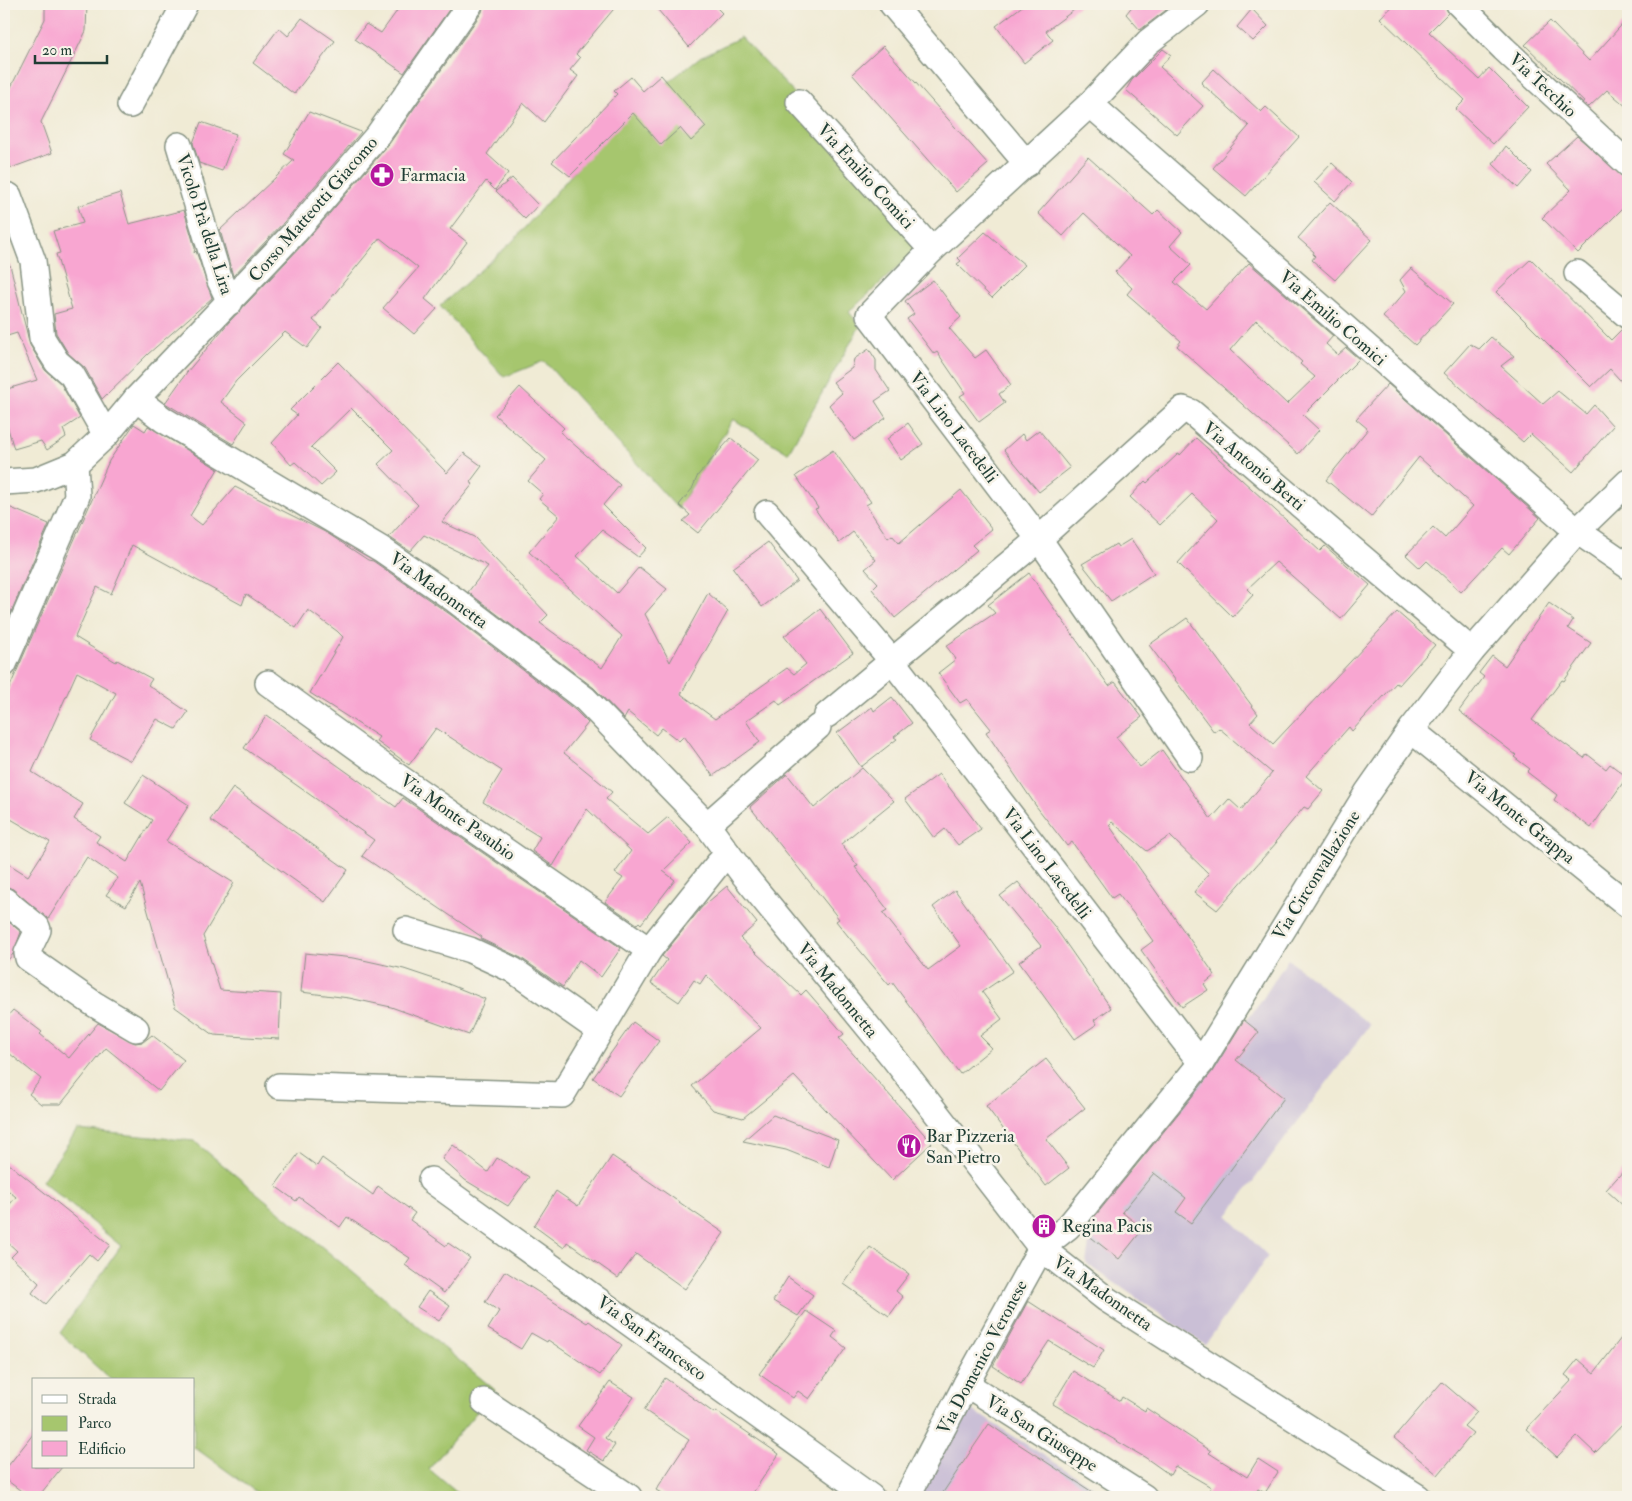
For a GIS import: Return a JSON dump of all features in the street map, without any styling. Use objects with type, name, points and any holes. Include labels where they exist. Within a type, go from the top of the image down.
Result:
[{"type":"street","points":[[130,106],[185,4]]},
{"type":"street","name":"Corso Matteotti Giacomo","points":[[75,464],[106,435],[136,399],[230,302],[378,136],[470,4]]},
{"type":"street","points":[[892,4],[1027,164]]},
{"type":"street","points":[[932,250],[1090,104],[1148,42],[1197,4]]},
{"type":"street","name":"Via Tecchio","points":[[1460,4],[1504,49],[1628,164]]},
{"type":"street","name":"Via Emilio Comici","points":[[799,102],[932,250]]},
{"type":"street","name":"Via Emilio Comici","points":[[1090,104],[1577,531]]},
{"type":"street","name":"Vicolo Prà della Lira","points":[[179,145],[220,281],[230,302]]},
{"type":"street","points":[[8,196],[33,261],[42,338],[58,362],[72,375],[106,435]]},
{"type":"street","name":"Via Lino Lacedelli","points":[[932,250],[869,315],[1039,539],[1190,758]]},
{"type":"street","points":[[1577,273],[1628,316]]},
{"type":"street","name":"Via Madonnetta","points":[[136,399],[164,420],[381,549],[455,600],[585,699],[707,826],[892,1056],[1041,1248],[1106,1299],[1418,1497]]},
{"type":"street","name":"Via Antonio Berti","points":[[1039,539],[1183,409],[1191,412],[1472,651]]},
{"type":"street","points":[[4,482],[36,480],[75,464],[78,496],[4,664]]},
{"type":"street","name":"Via Circonvallazione","points":[[1068,1227],[1201,1063],[1367,793],[1412,730],[1472,651],[1577,531],[1625,489]]},
{"type":"street","name":"Via Lino Lacedelli","points":[[767,512],[893,662],[1201,1063]]},
{"type":"street","points":[[1577,531],[1628,566]]},
{"type":"street","points":[[707,826],[822,721],[1039,539]]},
{"type":"street","name":"Via Monte Pasubio","points":[[268,683],[397,776],[649,950]]},
{"type":"street","name":"Via Monte Grappa","points":[[1412,730],[1628,905]]},
{"type":"street","points":[[279,1086],[562,1095],[649,950],[728,854]]},
{"type":"street","points":[[4,900],[37,927],[38,930],[26,953],[28,958],[94,1004],[136,1029]]},
{"type":"street","points":[[406,930],[470,950],[512,970],[600,1031]]},
{"type":"street","name":"Via San Francesco","points":[[431,1180],[871,1497]]},
{"type":"street","name":"Via Domenico Veronese","points":[[907,1497],[966,1384],[1041,1248],[1068,1227]]},
{"type":"street","name":"Via San Giuseppe","points":[[966,1384],[1144,1497]]},
{"type":"street","points":[[484,1401],[629,1497]]},
{"type":"shaded area","points":[[1288,959],[1370,1025],[1227,1216],[1268,1256],[1205,1345],[1086,1263],[1092,1224],[1260,1003]]},
{"type":"shaded area","points":[[961,1403],[1109,1497],[915,1497]]},
{"type":"green space","points":[[741,37],[863,166],[923,244],[849,312],[860,326],[788,453],[733,419],[678,509],[544,361],[504,377],[440,306],[512,242],[618,122],[700,57]]},
{"type":"green space","points":[[77,1130],[194,1141],[495,1390],[429,1469],[462,1497],[263,1497],[195,1448],[195,1378],[109,1378],[60,1333],[121,1246],[42,1181]]},
{"type":"building","points":[[45,4],[87,4],[86,31],[41,122],[52,153],[11,168],[4,146],[4,101],[45,19]]},
{"type":"building","points":[[402,4],[453,4],[404,73],[355,39],[366,24],[381,33]]},
{"type":"building","points":[[484,4],[618,4],[576,54],[580,58],[570,70],[578,76],[544,122],[523,103],[487,154],[508,173],[495,190],[486,181],[450,229],[467,242],[425,299],[437,309],[414,334],[383,308],[418,268],[380,238],[313,320],[322,328],[307,348],[285,332],[236,381],[221,402],[247,422],[233,444],[165,403],[187,372],[229,322],[306,241],[389,144],[482,12]]},
{"type":"building","points":[[653,4],[713,4],[722,13],[689,47]]},
{"type":"building","points":[[1025,4],[1082,4],[1046,31],[1053,40],[1024,63],[996,26]]},
{"type":"building","points":[[1134,4],[1174,4],[1140,30],[1126,14]]},
{"type":"building","points":[[1395,4],[1445,4],[1448,13],[1429,32],[1479,79],[1489,68],[1528,107],[1493,144],[1456,109],[1465,100],[1380,18]]},
{"type":"building","points":[[1252,9],[1268,26],[1253,41],[1237,27]]},
{"type":"building","points":[[302,18],[335,41],[294,94],[253,63],[279,28],[288,36]]},
{"type":"building","points":[[1628,18],[1628,108],[1607,90],[1589,107],[1525,45],[1550,21],[1589,61]]},
{"type":"building","points":[[883,46],[988,164],[956,192],[852,74]]},
{"type":"building","points":[[1163,49],[1171,55],[1160,67],[1203,106],[1177,135],[1126,90],[1132,80]]},
{"type":"building","points":[[1214,69],[1261,112],[1266,107],[1299,137],[1246,196],[1213,168],[1249,126],[1201,83]]},
{"type":"building","points":[[661,75],[706,127],[691,141],[680,128],[661,145],[633,113],[570,176],[552,162],[617,94],[614,91],[631,77],[643,91]]},
{"type":"building","points":[[309,112],[361,132],[284,222],[233,276],[220,230],[294,160],[284,154]]},
{"type":"building","points":[[201,122],[236,134],[222,171],[199,163],[193,143]]},
{"type":"building","points":[[1577,136],[1628,181],[1628,203],[1578,253],[1542,218],[1571,190],[1546,164]]},
{"type":"building","points":[[1506,146],[1532,172],[1518,188],[1493,164]]},
{"type":"building","points":[[1088,157],[1153,215],[1158,210],[1182,232],[1170,246],[1191,265],[1174,282],[1206,309],[1249,263],[1333,336],[1326,344],[1338,355],[1346,348],[1359,359],[1303,415],[1319,430],[1298,454],[1177,346],[1181,341],[1127,294],[1132,288],[1115,272],[1130,256],[1084,213],[1063,236],[1038,213]],"holes":[[[1256,320],[1302,362],[1300,364],[1315,377],[1287,404],[1230,350]]]},
{"type":"building","points":[[1332,163],[1352,182],[1335,201],[1314,182]]},
{"type":"building","points":[[512,178],[538,205],[525,219],[496,191]]},
{"type":"building","points":[[120,193],[129,224],[184,210],[195,248],[194,253],[196,251],[212,298],[148,354],[102,399],[85,368],[68,353],[56,333],[54,314],[72,309],[56,254],[60,253],[53,231],[83,223],[78,206]]},
{"type":"building","points":[[1330,202],[1372,240],[1335,280],[1312,260],[1315,256],[1314,252],[1298,238]]},
{"type":"building","points":[[985,232],[1025,265],[992,298],[957,264],[961,261],[958,258]]},
{"type":"building","points":[[1531,259],[1611,340],[1622,329],[1628,330],[1628,389],[1610,369],[1591,387],[1496,292]]},
{"type":"building","points":[[10,265],[30,345],[45,370],[61,384],[80,418],[63,429],[66,437],[47,450],[41,441],[14,449],[4,415],[4,390],[37,380],[17,333],[4,337],[4,266]]},
{"type":"building","points":[[1411,268],[1453,304],[1415,345],[1383,317],[1406,291],[1400,280]]},
{"type":"building","points":[[933,280],[961,317],[949,328],[975,358],[986,350],[1011,385],[999,394],[1005,403],[979,422],[960,396],[965,393],[937,352],[934,354],[907,319],[914,314],[905,301]]},
{"type":"building","points":[[1491,337],[1514,356],[1501,366],[1543,404],[1558,391],[1586,414],[1594,405],[1613,426],[1573,472],[1531,434],[1523,442],[1444,373],[1470,344],[1479,349]]},
{"type":"building","points":[[869,349],[876,360],[876,370],[890,391],[875,401],[886,418],[854,440],[829,405],[842,393],[833,382],[852,368],[854,359]]},
{"type":"building","points":[[338,362],[447,473],[464,453],[482,466],[470,482],[473,484],[442,522],[474,537],[548,615],[540,623],[602,668],[622,636],[529,552],[559,516],[539,499],[543,494],[528,481],[546,460],[495,415],[520,387],[564,428],[560,432],[620,485],[603,505],[646,548],[638,557],[602,530],[577,556],[617,593],[639,567],[667,589],[645,614],[670,662],[708,593],[728,611],[681,694],[715,719],[787,668],[794,674],[806,664],[784,636],[820,609],[853,653],[780,705],[776,700],[746,721],[760,742],[713,776],[684,736],[679,741],[662,728],[656,735],[628,712],[624,719],[594,688],[468,592],[488,566],[424,535],[410,551],[389,537],[418,505],[378,464],[393,450],[351,408],[311,447],[336,472],[321,486],[295,462],[291,465],[272,443],[297,415],[290,410]]},
{"type":"building","points":[[1388,384],[1540,518],[1509,554],[1502,548],[1461,592],[1427,561],[1420,568],[1406,555],[1433,527],[1445,538],[1473,506],[1419,457],[1371,517],[1326,480],[1368,429],[1356,419]]},
{"type":"building","points":[[908,423],[923,444],[901,460],[887,439]]},
{"type":"building","points":[[134,424],[145,431],[148,426],[218,469],[190,516],[202,525],[235,487],[327,533],[368,560],[373,561],[451,615],[575,710],[588,723],[564,753],[612,792],[606,799],[648,834],[668,817],[692,843],[663,871],[675,880],[641,924],[639,922],[637,924],[605,902],[623,878],[615,873],[631,851],[587,809],[553,866],[532,851],[540,837],[483,802],[502,771],[436,728],[409,765],[376,741],[379,737],[310,693],[343,637],[337,631],[308,610],[296,628],[246,594],[242,605],[132,545],[111,594],[97,587],[75,637],[116,662],[117,660],[152,679],[148,685],[188,712],[176,729],[157,719],[131,761],[90,740],[116,693],[77,672],[32,772],[83,804],[74,819],[100,836],[96,842],[127,862],[152,820],[125,803],[143,775],[189,805],[166,841],[234,883],[203,936],[220,990],[281,994],[279,1039],[214,1035],[175,1007],[140,883],[126,906],[106,895],[118,878],[87,857],[48,919],[13,889],[4,886],[4,861],[28,876],[50,842],[4,815],[4,700],[109,461]]},
{"type":"building","points":[[1039,430],[1070,468],[1039,492],[1004,450],[1022,434],[1026,440]]},
{"type":"building","points":[[731,438],[758,460],[698,533],[683,521],[690,515],[679,505],[692,489],[698,475]]},
{"type":"building","points":[[1196,438],[1320,551],[1325,546],[1370,585],[1341,619],[1276,562],[1247,589],[1253,595],[1233,617],[1178,563],[1218,519],[1192,494],[1160,525],[1130,497],[1145,481],[1147,483],[1178,454],[1180,455]]},
{"type":"building","points":[[833,450],[871,502],[866,505],[888,538],[892,535],[899,543],[961,490],[992,529],[972,545],[977,550],[895,618],[872,589],[878,583],[865,569],[876,560],[853,532],[839,543],[815,509],[818,508],[796,476]]},
{"type":"building","points":[[4,505],[49,524],[5,626],[4,626]]},
{"type":"building","points":[[1131,539],[1154,573],[1111,601],[1082,564],[1116,544],[1118,547]]},
{"type":"building","points":[[768,542],[797,581],[762,607],[733,568]]},
{"type":"building","points":[[1029,573],[1109,686],[1115,682],[1142,717],[1116,737],[1140,767],[1162,750],[1211,819],[1229,799],[1241,810],[1272,773],[1219,728],[1214,732],[1149,645],[1187,618],[1258,714],[1250,723],[1273,744],[1397,612],[1435,645],[1399,685],[1396,683],[1352,731],[1349,727],[1306,776],[1323,791],[1308,809],[1304,807],[1277,842],[1217,910],[1194,892],[1209,874],[1170,836],[1147,851],[1112,822],[1109,825],[1215,975],[1204,984],[1208,990],[1182,1007],[1141,950],[1153,941],[1133,913],[1118,894],[1112,898],[1072,842],[1067,846],[1036,806],[986,732],[991,729],[967,699],[960,703],[938,673],[956,659],[946,646],[995,613],[988,605]]},
{"type":"building","points":[[1549,603],[1573,620],[1568,628],[1591,643],[1564,681],[1562,680],[1532,720],[1584,758],[1587,754],[1606,769],[1610,764],[1627,777],[1591,828],[1554,800],[1557,795],[1527,772],[1530,769],[1514,757],[1516,755],[1459,711],[1484,677],[1479,673],[1492,656],[1505,666]]},
{"type":"building","points":[[892,697],[912,723],[894,737],[897,739],[861,767],[837,733],[872,707],[874,711]]},
{"type":"building","points":[[267,715],[396,807],[403,798],[621,948],[601,977],[579,960],[563,987],[521,958],[481,939],[482,937],[362,856],[374,840],[244,748]]},
{"type":"building","points":[[862,768],[894,801],[841,844],[858,866],[855,867],[888,910],[883,913],[928,970],[961,946],[933,907],[955,890],[1013,971],[982,992],[1002,1019],[980,1036],[992,1048],[960,1074],[892,982],[889,985],[852,941],[836,921],[839,919],[750,807],[787,774],[814,808]]},
{"type":"building","points":[[939,774],[981,829],[958,845],[945,829],[934,838],[905,799]]},
{"type":"building","points":[[233,788],[348,870],[325,902],[210,820]]},
{"type":"building","points":[[1018,882],[1054,926],[1111,1008],[1094,1020],[1097,1024],[1075,1039],[1019,962],[1041,946],[1000,896]]},
{"type":"building","points":[[727,886],[757,923],[740,938],[801,995],[806,990],[844,1034],[839,1038],[932,1143],[892,1180],[794,1076],[743,1118],[713,1110],[692,1086],[761,1028],[706,975],[700,984],[694,980],[679,1002],[651,983],[667,960],[662,956],[702,907]]},
{"type":"building","points":[[4,918],[21,932],[13,954],[4,965]]},
{"type":"building","points":[[305,953],[354,958],[404,969],[485,999],[469,1035],[391,1007],[349,998],[301,992]]},
{"type":"building","points":[[13,1010],[42,1032],[40,1034],[69,1058],[98,1023],[135,1043],[143,1042],[152,1035],[184,1060],[159,1091],[106,1048],[61,1104],[41,1104],[29,1094],[41,1079],[4,1049],[4,1020]]},
{"type":"building","points":[[1244,1020],[1259,1032],[1236,1060],[1284,1098],[1191,1223],[1176,1212],[1186,1198],[1154,1173],[1122,1212],[1143,1229],[1119,1259],[1083,1231],[1212,1072]]},
{"type":"building","points":[[633,1022],[659,1041],[619,1096],[593,1078]]},
{"type":"building","points":[[1046,1059],[1085,1108],[1046,1139],[1069,1168],[1046,1186],[986,1106]]},
{"type":"building","points":[[773,1115],[838,1140],[829,1167],[786,1150],[743,1141]]},
{"type":"building","points":[[453,1145],[488,1172],[497,1158],[529,1177],[508,1206],[465,1180],[442,1159]]},
{"type":"building","points":[[299,1153],[317,1166],[322,1158],[373,1195],[378,1186],[415,1213],[410,1220],[446,1246],[448,1243],[470,1258],[444,1293],[405,1265],[410,1258],[347,1217],[340,1227],[299,1197],[296,1201],[275,1186]]},
{"type":"building","points":[[612,1156],[724,1233],[685,1289],[636,1254],[618,1278],[567,1242],[564,1248],[534,1226],[556,1191],[578,1206]]},
{"type":"building","points":[[4,1160],[110,1245],[97,1261],[89,1254],[46,1304],[32,1293],[39,1283],[11,1257],[17,1251],[4,1239],[4,1211],[16,1197],[4,1187]]},
{"type":"building","points":[[1628,1166],[1628,1210],[1606,1190]]},
{"type":"building","points":[[870,1247],[909,1274],[896,1291],[903,1297],[889,1316],[844,1284]]},
{"type":"building","points":[[505,1271],[587,1323],[589,1321],[622,1345],[600,1375],[548,1340],[547,1342],[531,1333],[521,1349],[488,1329],[499,1311],[485,1302]]},
{"type":"building","points":[[788,1277],[813,1295],[798,1316],[773,1301]]},
{"type":"building","points":[[428,1291],[450,1306],[439,1321],[417,1307]]},
{"type":"building","points":[[1028,1301],[1104,1350],[1093,1368],[1049,1341],[1021,1384],[993,1366]]},
{"type":"building","points":[[806,1311],[836,1331],[832,1337],[846,1348],[809,1399],[798,1391],[793,1398],[759,1374]]},
{"type":"building","points":[[1628,1329],[1628,1419],[1595,1453],[1577,1436],[1557,1457],[1526,1429],[1572,1380],[1565,1375],[1578,1359],[1594,1373]]},
{"type":"building","points":[[1073,1371],[1120,1401],[1122,1397],[1145,1411],[1146,1408],[1211,1451],[1209,1453],[1247,1477],[1258,1459],[1278,1472],[1265,1493],[1258,1489],[1253,1497],[1205,1497],[1211,1487],[1175,1466],[1170,1475],[1146,1458],[1053,1404]]},
{"type":"building","points":[[665,1378],[714,1413],[716,1411],[779,1454],[750,1497],[668,1497],[656,1490],[689,1440],[644,1410]]},
{"type":"building","points":[[610,1382],[634,1397],[605,1438],[615,1445],[604,1461],[586,1450],[594,1437],[578,1426]]},
{"type":"building","points":[[1442,1382],[1477,1412],[1464,1426],[1473,1433],[1438,1475],[1394,1438]]},
{"type":"building","points":[[989,1424],[1014,1441],[1100,1497],[940,1497]]},
{"type":"building","points":[[32,1436],[32,1468],[61,1468],[38,1497],[29,1497],[4,1478],[4,1471]]},
{"type":"place","name":"Farmacia","points":[[382,175]]},
{"type":"place","name":"Bar Pizzeria San Pietro","points":[[909,1146]]},
{"type":"place","name":"Regina Pacis","points":[[1044,1226]]}]
